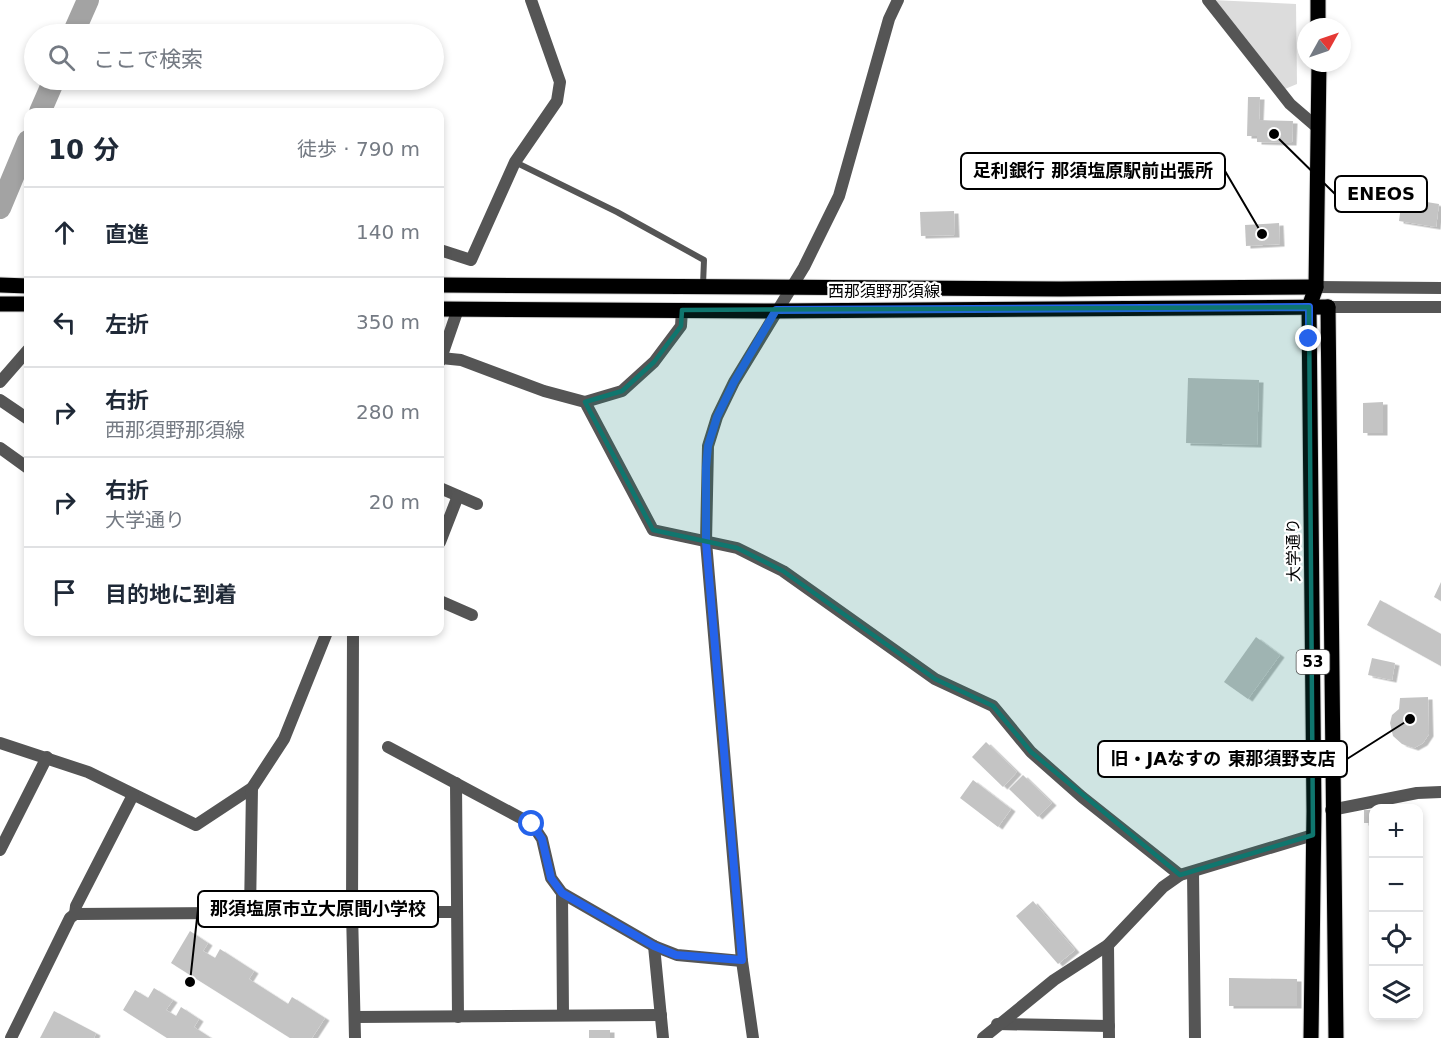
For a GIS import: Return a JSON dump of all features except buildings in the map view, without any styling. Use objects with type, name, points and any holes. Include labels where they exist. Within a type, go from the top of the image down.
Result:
[{"type":"main road","points":[[1318,0],[1318,18]]},
{"type":"main road","name":"大学通り","points":[[1311,1038],[1313,835],[1309,307],[1316,287],[1319,72]]},
{"type":"main road","name":"西那須野那須線","points":[[444,285],[1316,287]]},
{"type":"main road","points":[[3,286],[24,286]]},
{"type":"main road","points":[[1316,287],[1328,307]]},
{"type":"main road","points":[[1,304],[24,304]]},
{"type":"main road","name":"西那須野那須線","points":[[444,309],[1328,307]]},
{"type":"main road","name":"53","points":[[1328,307],[1331,810],[1336,1038]]},
{"type":"street","points":[[444,251],[471,260],[515,162],[557,101],[560,82],[531,0]]},
{"type":"street","points":[[753,1038],[742,960],[706,542],[708,446],[717,417],[734,382],[804,267],[839,196],[889,19],[897,0]]},
{"type":"street","points":[[1208,0],[1290,104],[1319,129]]},
{"type":"street","points":[[1316,287],[1441,288]]},
{"type":"street","points":[[1328,307],[1441,307]]},
{"type":"street","points":[[444,349],[458,309]]},
{"type":"street","points":[[444,360],[461,360],[544,391],[585,402],[622,391],[654,362],[681,326],[682,310]]},
{"type":"street","points":[[0,382],[24,355]]},
{"type":"street","points":[[0,400],[24,416]]},
{"type":"street","points":[[585,402],[653,530],[737,548],[783,571],[935,679],[993,706],[1031,752],[1180,875]]},
{"type":"street","points":[[0,448],[24,465]]},
{"type":"street","points":[[444,490],[477,504]]},
{"type":"street","points":[[444,532],[458,496]]},
{"type":"street","points":[[444,603],[472,615]]},
{"type":"street","points":[[0,743],[88,772],[196,825],[252,788],[284,739],[325,636]]},
{"type":"street","points":[[353,636],[352,912],[355,1038]]},
{"type":"street","points":[[388,747],[532,824],[542,839],[551,878],[562,893],[654,946],[676,955],[742,960]]},
{"type":"street","points":[[0,850],[47,757]]},
{"type":"street","points":[[456,783],[458,1017]]},
{"type":"street","points":[[250,912],[252,788]]},
{"type":"street","points":[[1331,810],[1417,794],[1441,792]]},
{"type":"street","points":[[75,914],[76,906],[132,795]]},
{"type":"street","points":[[983,1038],[997,1024],[1054,980],[1108,945],[1163,887],[1180,875],[1313,835]]},
{"type":"street","points":[[1193,872],[1195,1038]]},
{"type":"street","points":[[562,893],[563,1015]]},
{"type":"street","points":[[11,1038],[70,918],[75,914],[457,912]]},
{"type":"street","points":[[997,1024],[1109,1032],[1108,945]]},
{"type":"street","points":[[654,946],[663,1038]]},
{"type":"street","points":[[355,1017],[661,1015]]},
{"type":"lane","points":[[515,162],[617,212],[704,260],[703,286]]},
{"type":"highlighted area","points":[[1309,307],[1313,835],[1180,875],[1031,752],[993,706],[935,679],[783,571],[737,548],[653,530],[585,402],[622,391],[654,362],[681,326],[682,310]]},
{"type":"shaded area","points":[[1212,0],[1296,4],[1297,84],[1285,89]]},
{"type":"waterway","points":[[77,24],[88,0]]},
{"type":"waterway","points":[[42,108],[50,90]]},
{"type":"waterway","points":[[0,208],[24,151]]},
{"type":"place","name":"ENEOS","points":[[1274,134]]},
{"type":"place","name":"足利銀行 那須塩原駅前出張所","points":[[1262,234]]},
{"type":"place","name":"旧・JAなすの 東那須野支店","points":[[1410,719]]},
{"type":"place","name":"那須塩原市立大原間小学校","points":[[190,982]]},
{"type":"route","points":[[532,824],[542,839],[551,878],[562,893],[654,946],[676,955],[742,960],[706,542],[706,468],[708,446],[717,417],[734,382],[776,310],[1309,307],[1309,339]]}]
